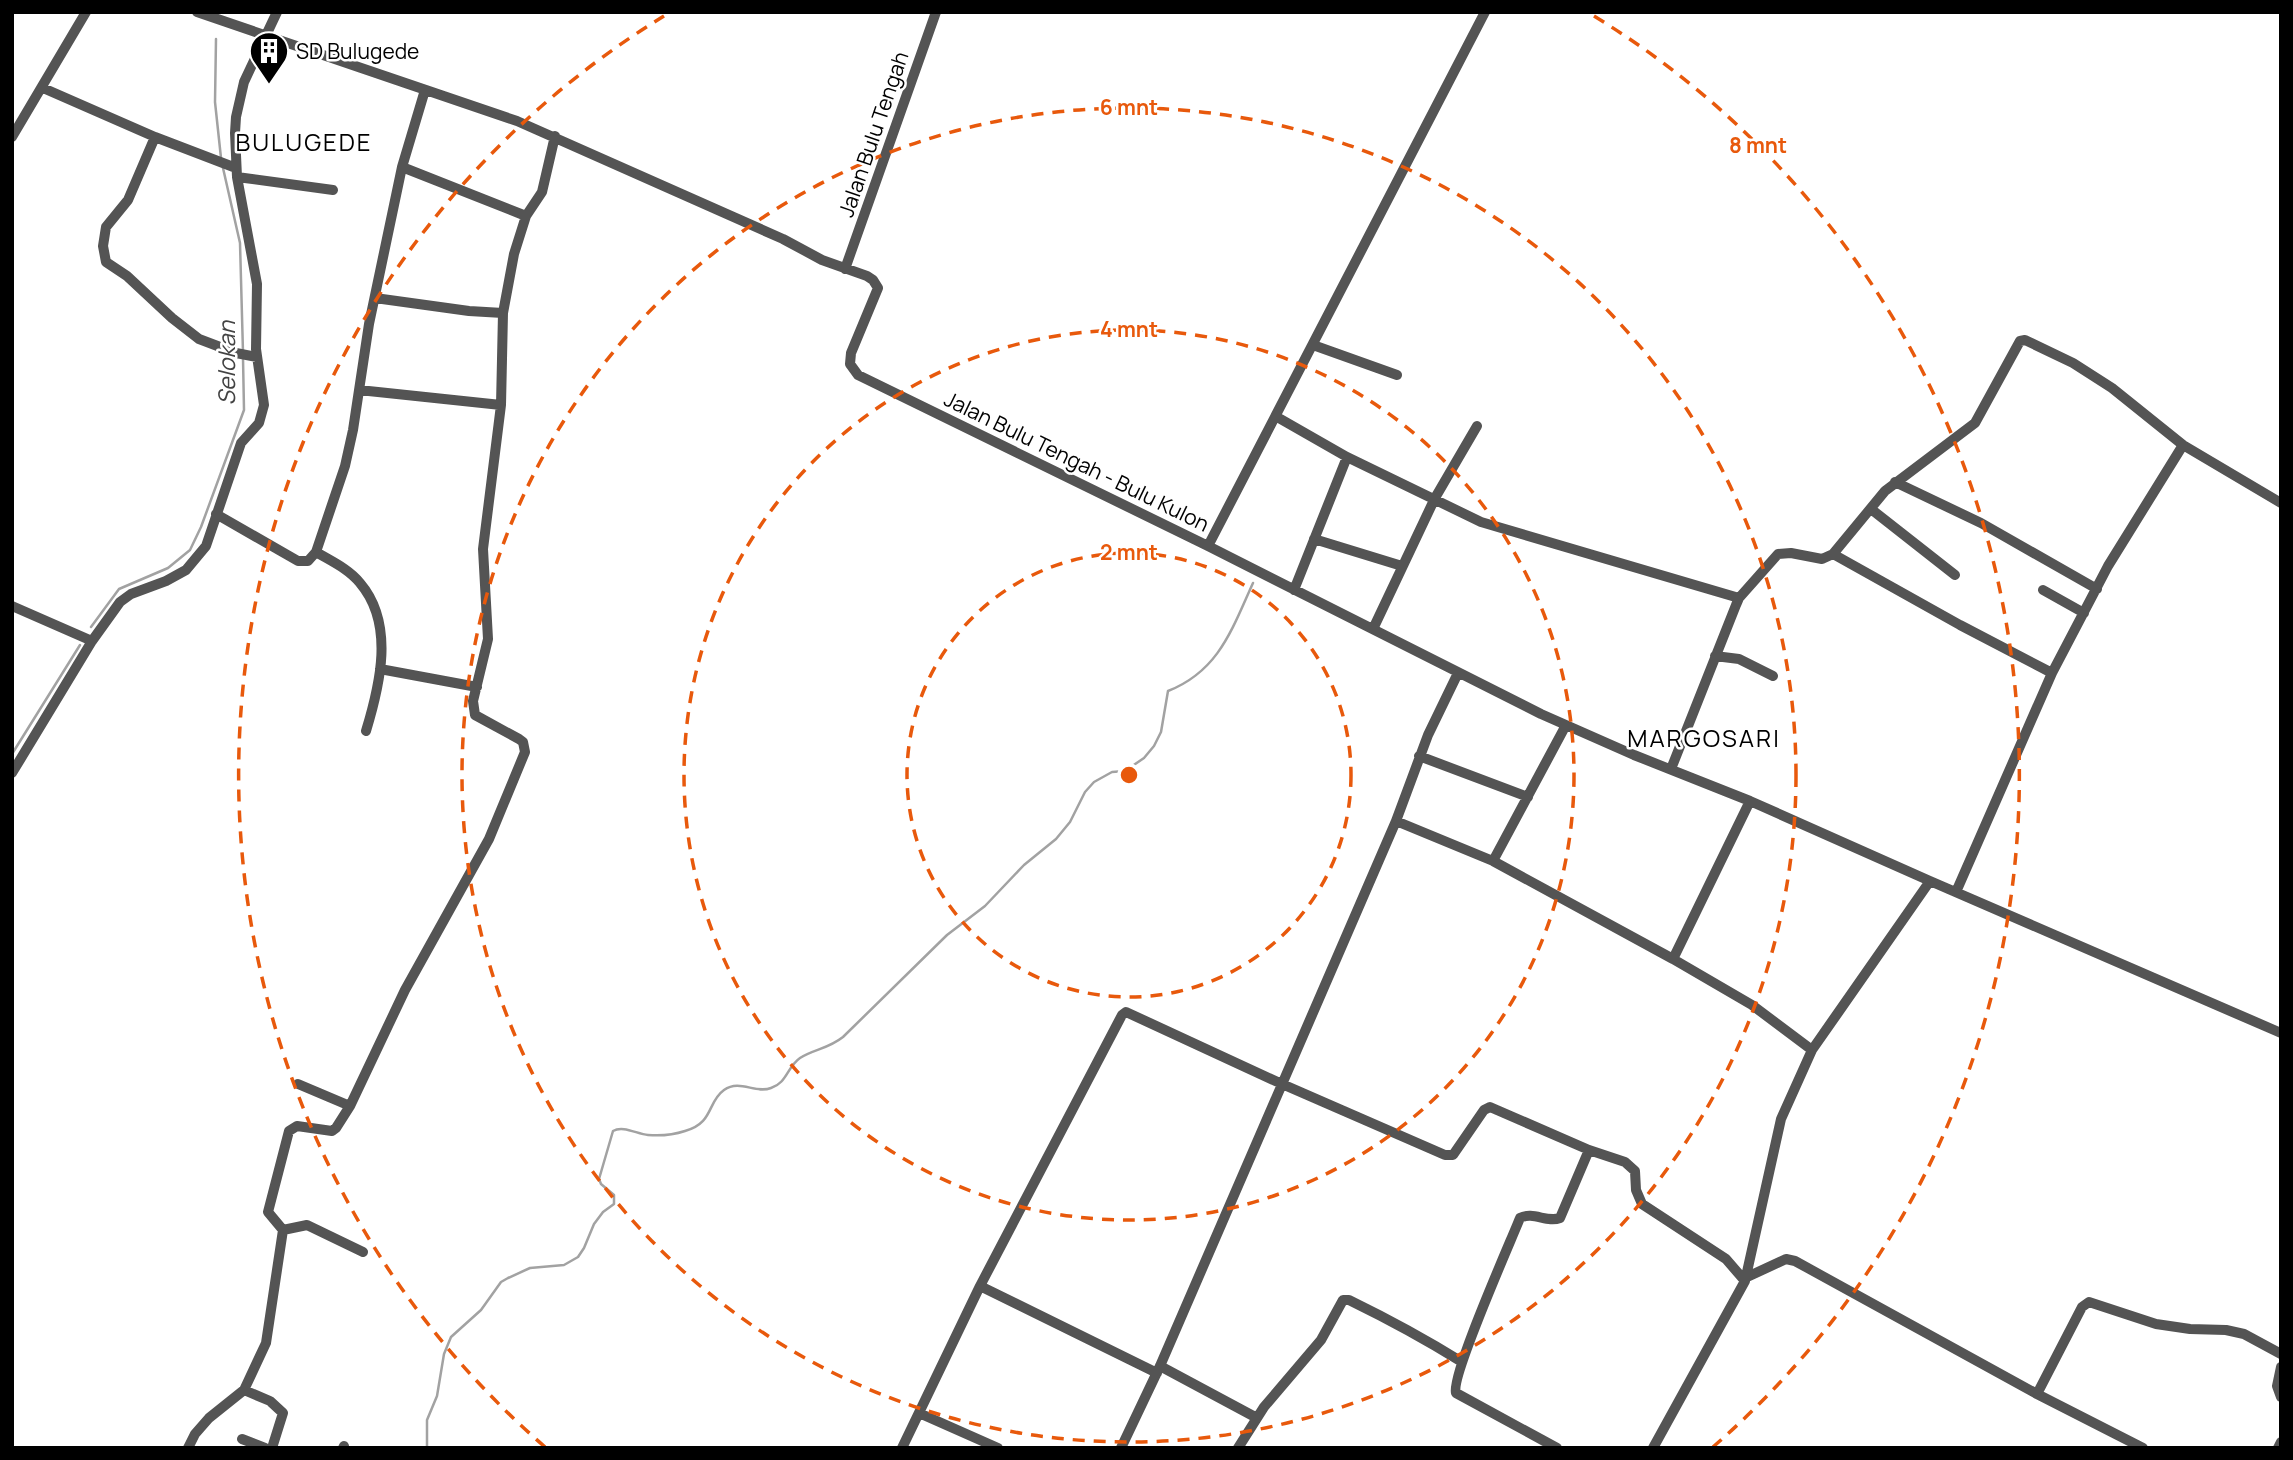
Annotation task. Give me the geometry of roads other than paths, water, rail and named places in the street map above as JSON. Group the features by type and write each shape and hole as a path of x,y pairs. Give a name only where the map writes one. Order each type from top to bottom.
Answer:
{"street":[{"path":"12,137 86,12"},
{"name":"Jalan Bulu Tengah - Bulu Kulon","path":"197,12 555,136 845,269 867,276 878,288 851,353 850,364 858,375 1566,725 1634,755 1751,800 1930,881 2281,1033"},
{"path":"12,773 92,641 120,602 131,594 186,570 206,545 241,443 263,416 263,388 255,357 257,284 236,172 235,133 244,82 277,12"},
{"name":"Jalan Bulu Tengah","path":"845,269 936,12"},
{"path":"1208,546 1485,12"},
{"path":"43,88 236,172 333,190"},
{"path":"216,514 298,561 308,561 316,552 345,466 402,167 425,90"},
{"path":"188,1448 195,1434 209,1418 244,1390 266,1343 283,1230 268,1212 289,1131 297,1126 332,1131 350,1106 405,990 489,839 524,752 523,742 475,715 473,701 488,639 483,548 500,405 503,313 514,254 526,216 542,192 555,136"},
{"path":"155,137 128,200 106,227 103,246 106,262 149,294 172,318 200,339 236,353 255,357"},
{"path":"402,167 526,216"},
{"path":"375,298 503,313"},
{"path":"1671,769 1739,598 1778,554 1791,553 1822,559 1833,554 1885,491 1975,424 2020,341 2073,363 2112,388 2183,445 2281,503"},
{"path":"1313,345 1397,375"},
{"path":"359,390 500,405"},
{"path":"1277,417 1347,457 1481,522 1739,598"},
{"path":"1373,629 1435,498 1478,426"},
{"path":"1956,892 2052,673 2108,566 2183,445"},
{"path":"1294,590 1347,457"},
{"path":"1895,482 1980,523 2097,589"},
{"path":"1871,509 1955,575"},
{"path":"1314,539 1402,566"},
{"path":"316,552 351,574 369,597 381,631 380,669 366,731"},
{"path":"1833,554 2052,673"},
{"path":"2043,590 2084,613"},
{"path":"12,606 92,641"},
{"path":"1715,656 1739,659 1773,676"},
{"path":"380,669 477,687"},
{"path":"1121,1448 1158,1369 1396,821 1419,756 1458,673"},
{"path":"1493,861 1566,725"},
{"path":"1419,756 1528,797"},
{"path":"1673,959 1751,800"},
{"path":"1396,821 1493,861 1673,959 1752,1006 1812,1050"},
{"path":"1653,1448 1745,1279 1781,1119 1812,1050 1930,881"},
{"path":"902,1448 979,1286 1124,1013 1448,1156 1453,1155 1484,1110 1489,1107 1632,1166 1635,1171 1636,1190 1642,1204 1726,1259 1745,1279"},
{"path":"298,1084 350,1106"},
{"path":"1557,1448 1456,1393 1454,1387 1520,1218 1528,1214 1551,1221 1560,1218 1589,1150"},
{"path":"283,1230 307,1225 363,1252"},
{"path":"1745,1279 1786,1259 1796,1261 2037,1394 2143,1448"},
{"path":"979,1286 1256,1418"},
{"path":"1238,1448 1256,1418 1321,1340 1343,1300 1349,1300 1395,1323 1462,1362"},
{"path":"2037,1394 2082,1307 2089,1302 2156,1324 2235,1332 2281,1354"},
{"path":"2281,1367 2277,1386 2281,1397"},
{"path":"244,1390 270,1401 283,1413 272,1448"},
{"path":"919,1413 998,1448"},
{"path":"242,1439 264,1448"},
{"path":"2278,1448 2281,1442"}],"waterway":[{"name":"Selokan","path":"216,39 215,102 221,158"},
{"name":"Selokan","path":"223,168 240,243 243,352"},
{"name":"Selokan","path":"91,627 119,589 168,568 190,550 244,410 243,358"},
{"path":"427,1448 427,1420 437,1396 444,1354 451,1337 481,1310 501,1282 530,1268 564,1265 578,1257 594,1224 603,1212 614,1204 614,1195 599,1179 613,1131 621,1129 662,1135 694,1127 706,1118 715,1100 724,1090 736,1086 759,1089 776,1086 800,1058 843,1037 947,935 985,906 1024,865 1056,839 1070,822 1085,792 1094,782 1112,772 1125,771 1144,758 1161,732 1168,691 1185,683 1212,660 1230,632 1253,583"},
{"name":"Selokan","path":"12,754 80,645"}],"place":[{"name":"SD Bulugede","path":"269,85"}],"district":[{"name":"BULUGEDE","path":"304,141"},
{"name":"MARGOSARI","path":"1704,737"}]}
